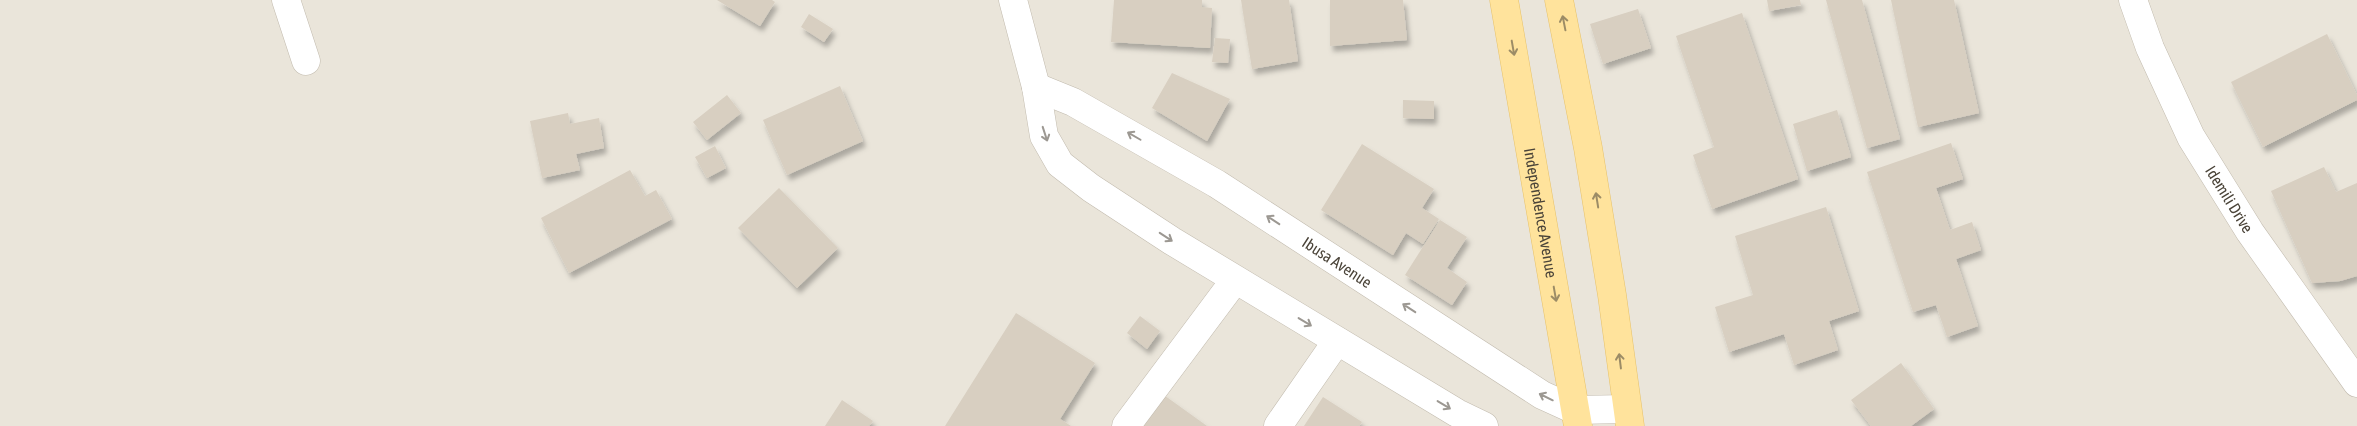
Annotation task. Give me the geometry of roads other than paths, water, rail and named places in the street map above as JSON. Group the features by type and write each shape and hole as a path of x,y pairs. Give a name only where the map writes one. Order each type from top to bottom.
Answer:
{"main road":[{"name":"Independence Avenue","path":"1504,0 1577,418"},
{"path":"1559,0 1588,148 1612,295 1628,418"}],"street":[{"path":"286,0 306,62"},
{"path":"1013,0 1036,87 1044,136 1060,164 1091,188 1235,280 1457,413 1484,426"},
{"name":"Idemili Drive","path":"2133,0 2150,48 2191,137 2250,232 2357,383"},
{"name":"Ibusa Avenue","path":"1036,87 1073,102 1217,184 1577,418 1628,418"},
{"path":"1126,426 1235,280"},
{"path":"1278,426 1337,341"}]}
